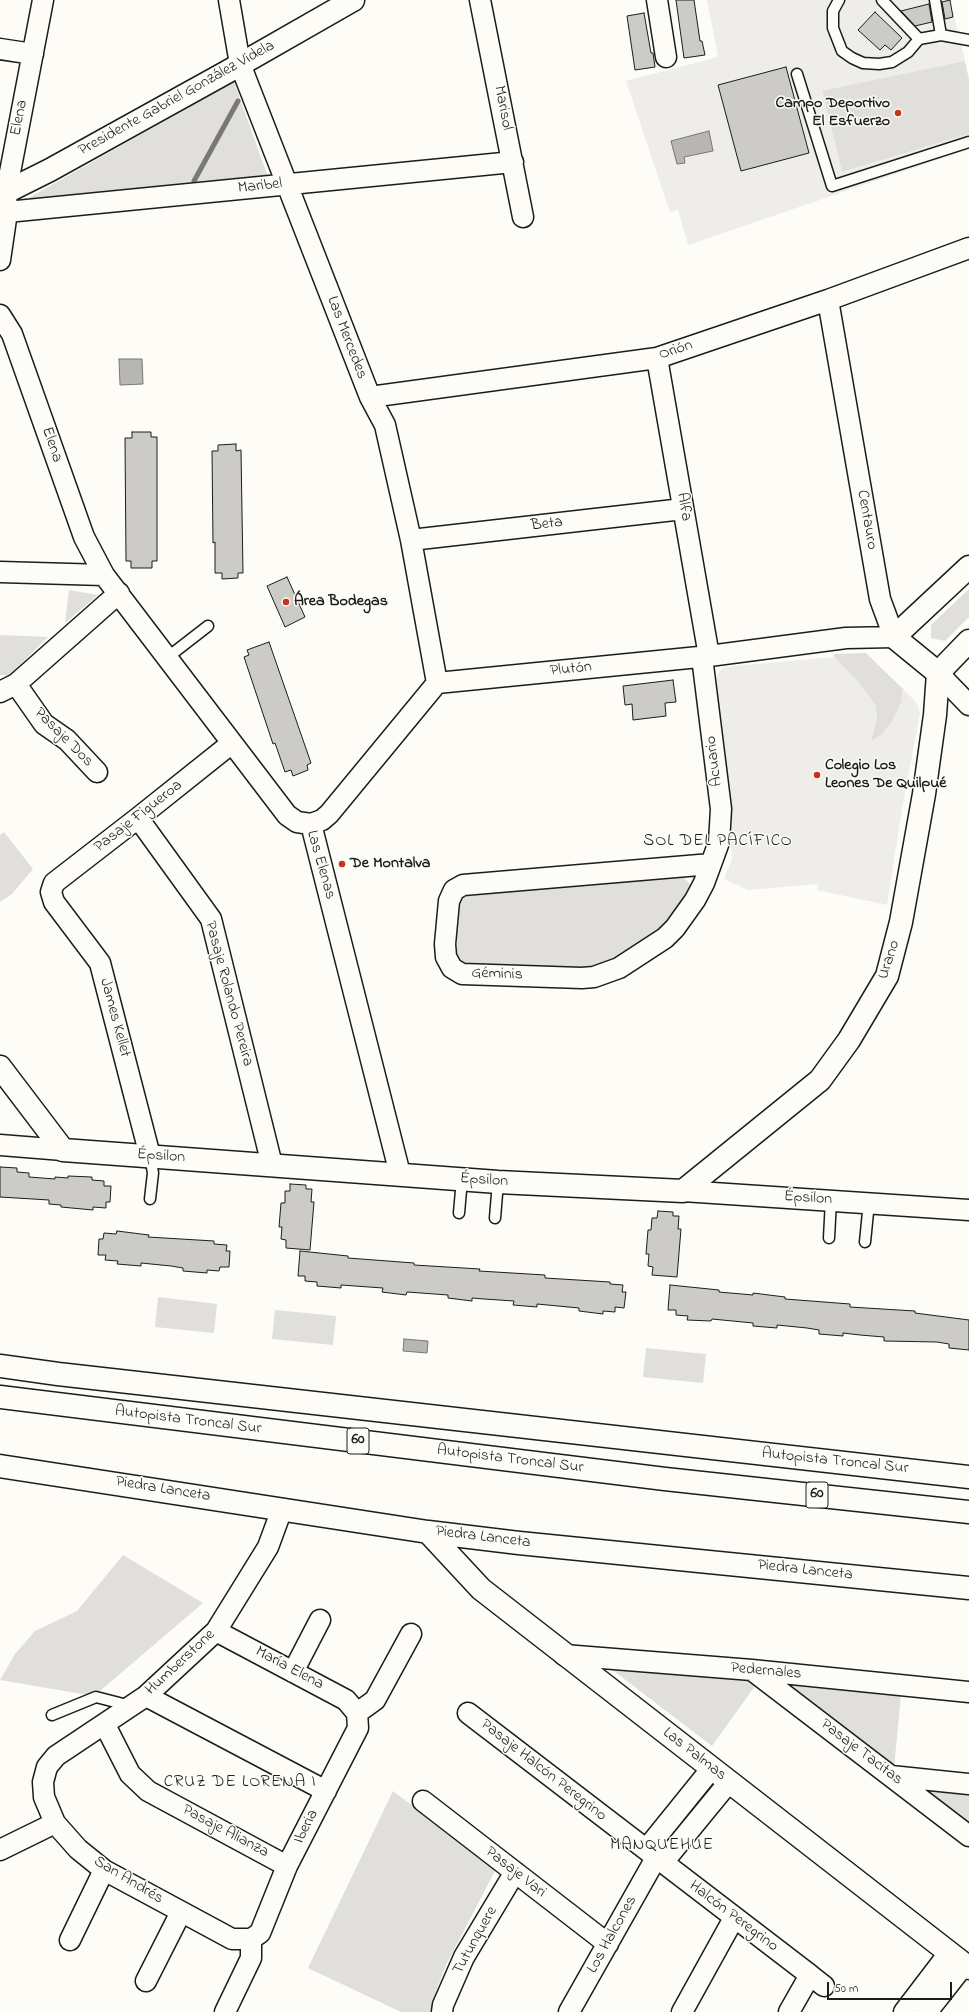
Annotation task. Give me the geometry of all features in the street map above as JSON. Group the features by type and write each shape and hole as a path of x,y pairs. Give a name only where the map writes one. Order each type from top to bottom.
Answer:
{"main road":[{"name":"Presidente Gabriel González Videla","path":"4,200 353,0"},
{"path":"969,567 894,637 938,673 969,642"},
{"name":"Urano","path":"683,1191 820,1080 849,1040 887,976 901,922 924,794 935,716 938,673"},
{"path":"0,1067 63,1150"},
{"name":"Épsilon","path":"63,1150 400,1174 462,1180 683,1191"},
{"name":"Autopista Troncal Sur","path":"0,1362 58,1374"},
{"name":"Autopista Troncal Sur","path":"0,1366 58,1374 969,1477"},
{"name":"Autopista Troncal Sur","path":"0,1398 657,1478 969,1512"},
{"path":"825,1461 969,1466"},
{"name":"Piedra Lanceta","path":"0,1466 428,1532 519,1543 969,1588"},
{"name":"Las Palmas","path":"428,1532 482,1589 564,1655 961,1962"}],"street":[{"name":"Elena","path":"0,260 4,200 43,0"},
{"name":"Las Mercedes","path":"229,0 240,64 370,398 386,425 412,540 437,683"},
{"name":"Marisol","path":"480,0 523,217"},
{"path":"657,0 666,57"},
{"path":"0,49 33,54"},
{"name":"Maribel","path":"4,200 287,184 513,162"},
{"name":"Orión","path":"370,398 657,358 828,300 969,248"},
{"name":"Centauro","path":"828,300 880,599 894,637"},
{"name":"Elena","path":"0,315 12,334 84,537 104,575"},
{"name":"Alfa","path":"657,358 683,509 706,657"},
{"name":"Beta","path":"412,540 683,509"},
{"path":"0,572 104,575"},
{"name":"Las Elenas","path":"104,575 287,815 298,822 311,824 400,1174"},
{"path":"8,688 119,593"},
{"name":"Plutón","path":"437,683 706,657 846,638 894,637"},
{"name":"Acuario","path":"706,657 721,809 719,842 711,864"},
{"path":"938,673 969,706"},
{"path":"311,824 322,820 329,814 437,683"},
{"name":"Pasaje Dos","path":"8,688 44,724 67,740 97,772"},
{"name":"Pasaje Figueroa","path":"51,892 54,883 232,743"},
{"name":"Pasaje Rolando Pereira","path":"138,818 211,919 272,1165"},
{"name":"Géminis","path":"711,864 695,900 684,917 666,938 619,968 607,973 582,978 462,974 452,968 446,957 445,944 449,902 454,890 463,884 711,864"},
{"name":"James Kellet","path":"51,892 54,902 100,963 150,1156"},
{"name":"Épsilon","path":"0,1145 63,1150"},
{"name":"Épsilon","path":"683,1191 869,1202 969,1210"},
{"name":"Humberstone","path":"43,1782 47,1767 56,1756 105,1725 139,1701 216,1631 268,1547 282,1509"},
{"path":"293,1672 320,1620"},
{"name":"María Elena","path":"216,1631 346,1700 357,1713"},
{"path":"357,1713 375,1700 412,1634"},
{"name":"Pedernales","path":"564,1655 752,1670 969,1692"},
{"name":"Pasaje Tacitas","path":"752,1670 969,1836"},
{"path":"139,1701 326,1790"},
{"name":"Iberia","path":"251,1939 260,1933 287,1866 358,1728 357,1713"},
{"name":"Pasaje Halcón Peregrino","path":"468,1713 656,1858"},
{"name":"Pasaje Alianza","path":"105,1725 130,1774 148,1791 287,1866"},
{"path":"712,1768 653,1841 656,1858 670,1854 729,1782"},
{"path":"891,1776 969,1784"},
{"name":"San Andrés","path":"43,1782 44,1797 55,1822 78,1849 104,1870 232,1939 251,1939"},
{"name":"Pasaje Vari","path":"423,1801 608,1944"},
{"path":"0,1850 55,1822"},
{"name":"Halcón Peregrino","path":"656,1858 817,1981 789,2012"},
{"name":"Los Halcones","path":"569,2012 656,1858"},
{"path":"70,1940 104,1870"},
{"name":"Tutunquere","path":"442,2012 443,2005 464,1957 515,1872"},
{"path":"146,1981 181,1912"},
{"path":"682,2012 734,1918"},
{"path":"225,2012 251,1958 251,1939"},
{"path":"904,2012 961,1962"},
{"path":"927,2012 961,1962"}],"lane":[{"path":"838,0 833,11 833,28 842,51 863,63 879,64 892,62 908,52 919,39 941,36 969,40"},
{"path":"882,0 919,39"},
{"path":"935,0 941,36"},
{"path":"797,74 832,186 969,142"},
{"path":"168,657 208,626"},
{"path":"150,1156 153,1173 150,1199"},
{"path":"459,1213 462,1180"},
{"path":"495,1218 498,1182"},
{"path":"829,1238 831,1200"},
{"path":"865,1242 869,1202"},
{"path":"52,1716 96,1697 139,1701"}],"shaded area":[{"path":"707,0 950,0 965,61 822,92 842,172 969,134 969,149 688,245 678,210 670,212 626,81 718,57"},
{"name":"Campo Deportivo El Esfuerzo","path":"965,61 969,80 969,134 842,172 822,91"},
{"path":"234,82 268,177 16,205"},
{"path":"709,131 713,151 684,157 685,163 677,164 671,141"},
{"path":"119,359 142,359 143,384 120,385"},
{"path":"969,589 969,617 945,641 931,638 931,625"},
{"path":"69,590 98,595 65,623"},
{"path":"0,635 48,637 10,675 0,675"},
{"path":"866,653 903,689 901,703 892,721 882,734 871,741 877,717 875,704 858,682 834,657 834,654"},
{"name":"Colegio Los Leones De Quilpué","path":"834,657 858,682 875,704 877,717 871,740 901,703 903,689 916,702 920,713 902,809 887,905 817,890 818,884 748,890 724,879 732,859 716,677 723,667"},
{"path":"4,832 33,869 12,894 0,902 0,835"},
{"path":"681,875 691,885 671,923 636,951 598,968 466,969 457,960 457,903 469,892"},
{"path":"158,1297 217,1304 214,1333 155,1327"},
{"path":"275,1310 336,1316 333,1345 272,1339"},
{"path":"404,1339 428,1341 427,1353 403,1351"},
{"path":"646,1348 706,1354 703,1383 643,1377"},
{"path":"123,1555 203,1603 94,1696 0,1680 15,1654 35,1631 77,1611"},
{"path":"606,1665 760,1679 712,1746"},
{"path":"778,1682 901,1694 894,1768"},
{"path":"922,1786 969,1791 969,1823"},
{"path":"393,1791 496,1869 446,1965 436,1991 431,2012 401,2012 308,1968"}],"building":[{"path":"676,0 694,0 700,41 702,41 705,55 684,58"},
{"path":"950,0 953,17 945,19 942,2"},
{"path":"929,4 932,22 915,26 901,11"},
{"path":"875,12 902,38 891,50 885,45 880,50 858,30"},
{"path":"644,13 655,67 635,70 627,16"},
{"path":"786,67 809,153 741,171 718,85"},
{"path":"132,432 151,432 151,437 157,437 157,561 152,561 152,568 131,568 131,561 126,561 125,438 132,438"},
{"path":"236,444 236,451 241,450 243,573 238,573 238,578 222,579 222,573 215,573 215,542 213,543 212,451 218,451 218,445"},
{"name":"Área Bodegas","path":"287,577 305,617 285,627 267,586"},
{"path":"269,642 311,763 307,765 308,770 293,776 291,770 285,772 275,743 273,744 244,657 249,655 247,650"},
{"path":"673,680 676,702 665,703 666,716 633,720 632,704 625,705 623,686"},
{"path":"0,1167 17,1168 17,1172 29,1173 29,1177 55,1179 55,1177 68,1178 68,1176 92,1177 92,1180 104,1181 104,1186 111,1186 110,1202 106,1202 106,1208 93,1207 93,1210 61,1207 61,1205 49,1204 49,1200 0,1197"},
{"path":"290,1184 306,1185 306,1189 312,1189 311,1202 314,1202 310,1250 286,1248 286,1240 281,1239 282,1227 279,1227 281,1203 285,1203 285,1191 290,1191"},
{"path":"658,1211 673,1212 673,1216 679,1216 678,1229 681,1229 677,1277 652,1275 653,1267 648,1266 649,1254 646,1254 648,1230 651,1230 652,1218 657,1218"},
{"path":"117,1231 149,1235 148,1237 214,1241 214,1244 227,1245 226,1251 230,1251 229,1267 220,1267 219,1271 207,1270 207,1273 183,1271 183,1268 141,1263 141,1266 117,1264 118,1261 105,1260 106,1255 98,1255 99,1239 103,1239 104,1233 116,1234"},
{"path":"300,1251 348,1256 348,1258 414,1263 414,1265 480,1269 479,1271 545,1275 545,1278 610,1282 610,1284 623,1285 622,1292 626,1292 624,1308 615,1307 615,1312 603,1311 603,1314 579,1311 579,1308 537,1304 537,1307 513,1305 514,1301 472,1298 472,1301 448,1298 448,1295 407,1292 406,1295 382,1292 383,1288 341,1285 341,1288 317,1286 317,1282 305,1281 305,1276 298,1276"},
{"path":"670,1285 719,1290 719,1292 753,1295 753,1293 785,1297 785,1299 850,1304 850,1307 915,1311 915,1313 969,1320 969,1350 949,1348 949,1344 937,1342 884,1341 884,1337 843,1333 843,1336 819,1334 819,1330 807,1328 777,1325 777,1328 753,1326 753,1323 712,1319 711,1321 687,1320 688,1316 676,1315 676,1310 668,1310"}],"waterway":[{"path":"194,181 238,101"}],"place":[{"name":"Campo Deportivo El Esfuerzo","path":"898,113"},
{"name":"Área Bodegas","path":"286,602"},
{"name":"Colegio Los Leones De Quilpué","path":"817,775"},
{"name":"De Montalva","path":"342,864"}],"district":[{"name":"SOL DEL PACÍFICO","path":"718,842"},
{"name":"CRUZ DE LORENA I","path":"240,1783"},
{"name":"MANQUEHUE","path":"662,1846"}]}
